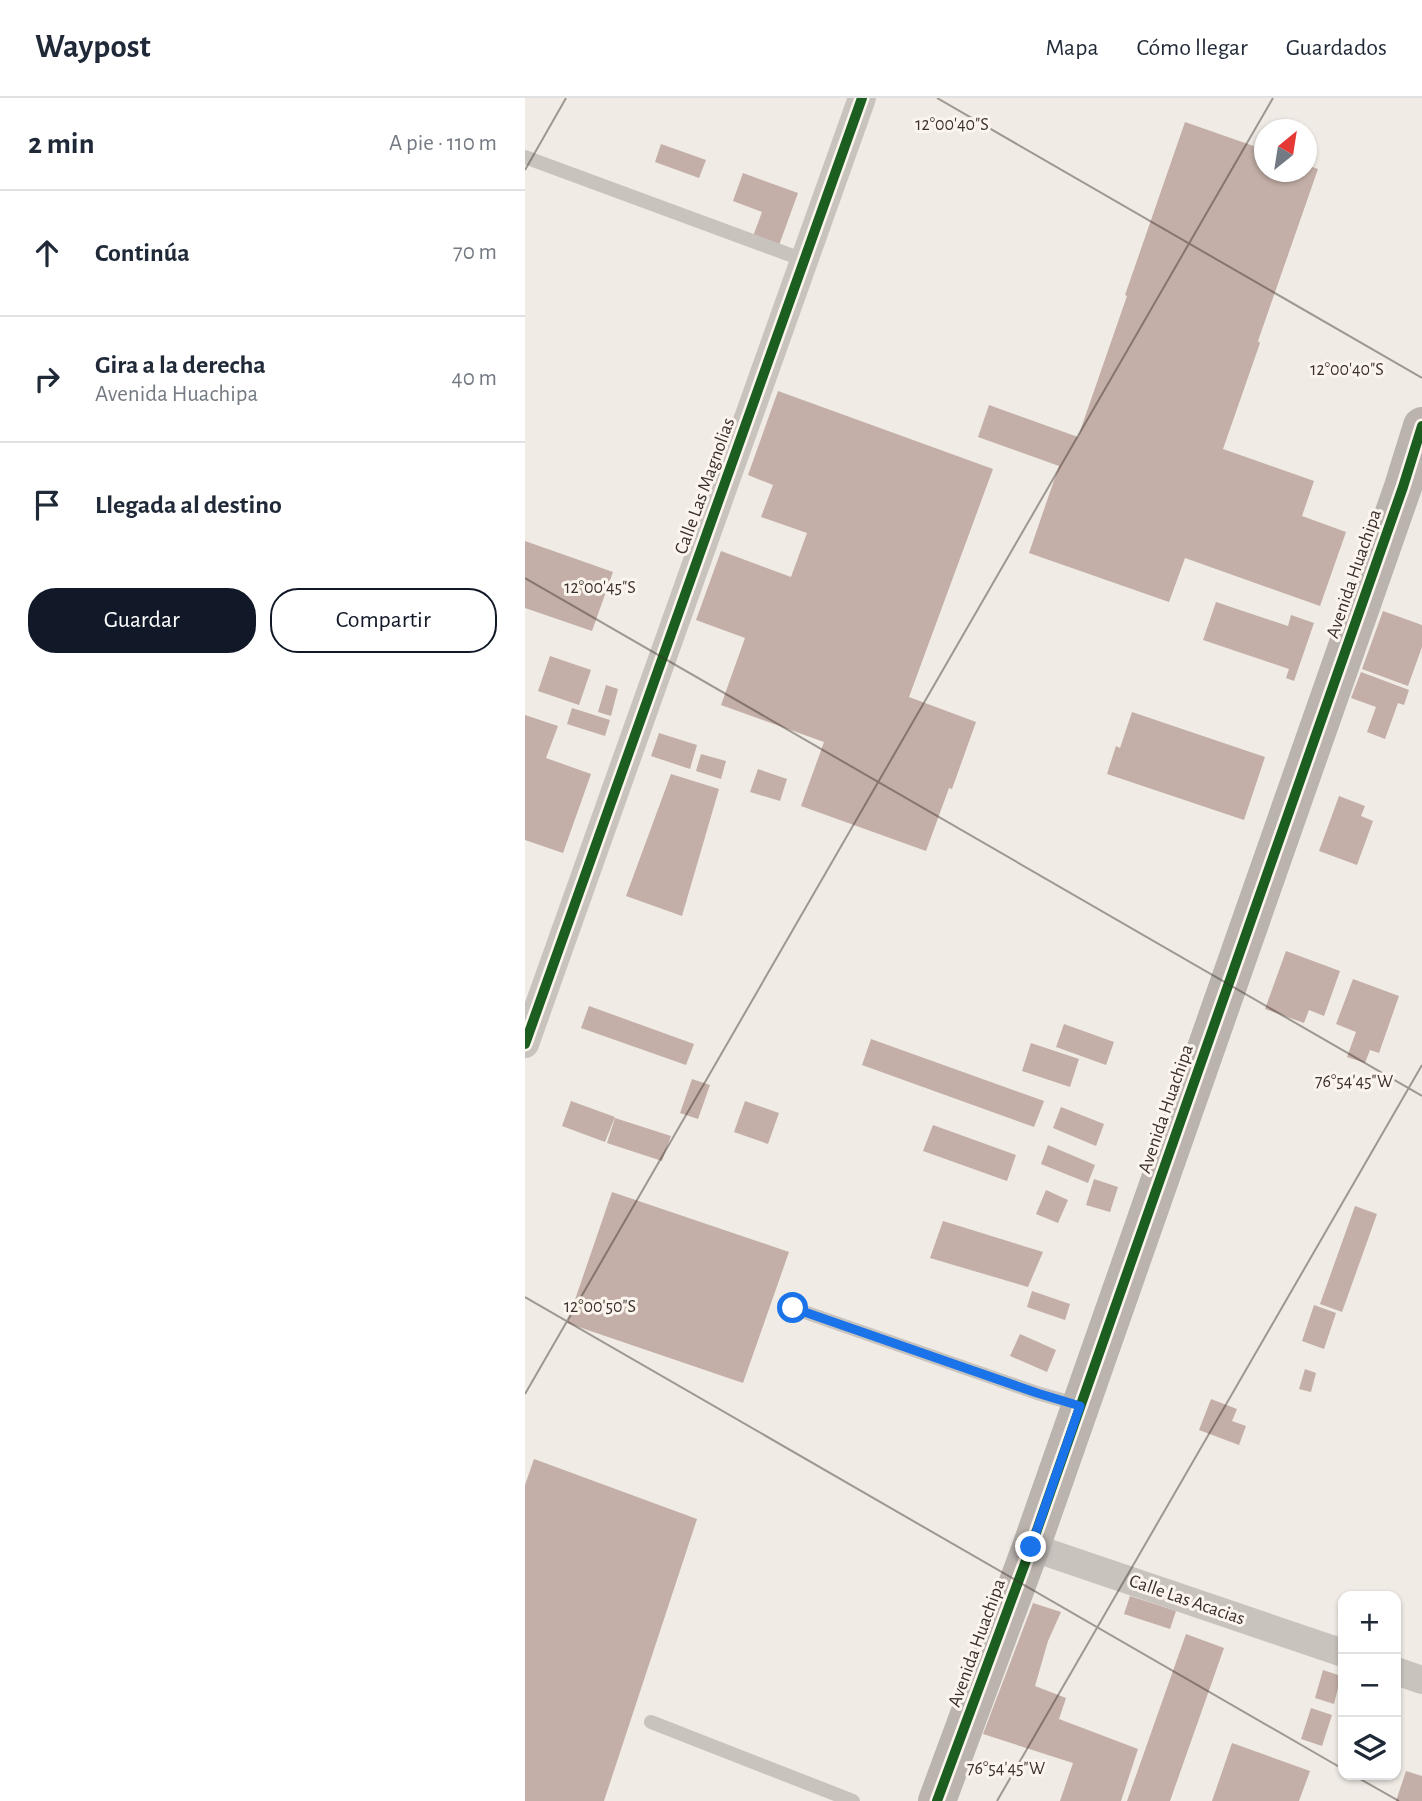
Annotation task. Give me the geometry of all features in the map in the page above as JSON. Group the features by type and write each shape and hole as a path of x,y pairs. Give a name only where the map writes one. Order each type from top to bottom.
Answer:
{"street":[{"name":"Calle Las Magnolias","path":"525,1044 862,98"},
{"name":"Avenida Huachipa","path":"937,1801 1412,490 1422,426"},
{"name":"Calle Las Acacias","path":"1031,1547 1338,1651"},
{"path":"1401,1673 1422,1680"}],"lane":[{"path":"525,157 804,260"},
{"path":"793,1308 1080,1406"},
{"path":"651,1723 853,1801"}],"building":[{"path":"1185,122 1254,146 1254,182 1313,182 1223,449 1314,481 1302,516 1346,532 1320,606 1185,558 1169,602 1029,553 1059,466 978,437 989,405 1078,437 1127,296 1125,295"},
{"path":"661,144 706,160 699,178 655,162"},
{"path":"743,173 798,193 778,248 752,239 762,212 733,201"},
{"path":"778,391 993,469 909,697 976,722 926,851 801,806 824,742 721,705 745,638 696,620 721,551 791,577 807,533 761,517 773,485 748,475"},
{"path":"525,541 613,572 592,631 525,608"},
{"path":"1216,602 1288,626 1291,615 1314,623 1294,681 1286,678 1289,669 1203,640"},
{"path":"1383,611 1422,625 1422,647 1408,686 1362,669"},
{"path":"550,656 591,670 579,705 538,691"},
{"path":"1361,672 1409,690 1404,705 1398,703 1385,739 1367,732 1376,707 1351,698"},
{"path":"606,685 618,689 611,716 598,712"},
{"path":"572,708 610,720 605,736 567,724"},
{"path":"1132,712 1265,757 1244,820 1107,774 1116,746 1120,748"},
{"path":"525,715 558,726 546,758 591,774 563,853 525,840"},
{"path":"659,733 697,745 690,769 651,756"},
{"path":"701,754 726,761 721,779 696,771"},
{"path":"758,769 787,779 780,801 750,792"},
{"path":"671,774 719,789 682,916 626,896"},
{"path":"1339,796 1365,806 1361,816 1373,821 1357,865 1319,851"},
{"path":"1286,951 1340,971 1324,1016 1309,1010 1304,1023 1265,1009"},
{"path":"1353,979 1399,996 1379,1053 1370,1050 1365,1063 1347,1057 1356,1032 1336,1024"},
{"path":"589,1006 694,1044 686,1065 581,1028"},
{"path":"1064,1024 1114,1042 1106,1065 1056,1047"},
{"path":"871,1039 1044,1101 1034,1127 862,1065"},
{"path":"1031,1043 1079,1059 1070,1087 1022,1071"},
{"path":"692,1079 710,1085 698,1119 680,1113"},
{"path":"571,1101 615,1117 605,1142 562,1126"},
{"path":"745,1101 779,1113 768,1144 734,1132"},
{"path":"1061,1107 1104,1124 1096,1146 1053,1128"},
{"path":"615,1118 671,1136 662,1161 607,1143"},
{"path":"933,1125 1016,1155 1007,1181 923,1151"},
{"path":"1048,1145 1095,1165 1088,1183 1041,1164"},
{"path":"1094,1179 1118,1187 1110,1212 1086,1205"},
{"path":"1046,1190 1068,1200 1058,1223 1036,1214"},
{"path":"612,1192 789,1252 743,1383 567,1323"},
{"path":"1355,1206 1377,1214 1342,1312 1320,1304"},
{"path":"943,1221 1043,1252 1028,1287 930,1258"},
{"path":"1032,1291 1070,1304 1065,1320 1027,1307"},
{"path":"1314,1305 1336,1313 1324,1349 1302,1341"},
{"path":"1020,1334 1056,1350 1047,1372 1010,1356"},
{"path":"1305,1369 1316,1373 1311,1392 1299,1389"},
{"path":"1211,1399 1237,1409 1232,1421 1246,1426 1239,1445 1199,1430"},
{"path":"534,1459 697,1519 604,1801 525,1801 525,1485"},
{"path":"1130,1596 1176,1611 1170,1629 1124,1614"},
{"path":"1033,1603 1061,1612 1048,1641 1035,1686 1066,1698 1059,1719 1138,1749 1121,1801 1060,1801 1073,1763 983,1734"},
{"path":"1186,1634 1224,1648 1170,1801 1127,1801"},
{"path":"1323,1670 1338,1675 1334,1704 1315,1698"},
{"path":"1311,1708 1332,1715 1322,1746 1301,1739"},
{"path":"1232,1743 1310,1771 1299,1801 1212,1801"},
{"path":"1406,1771 1422,1776 1422,1801 1396,1801"}],"cycle path":[{"path":"525,1044 862,98"},
{"path":"937,1801 1031,1547 1403,487 1422,426"}],"route":[{"path":"793,1308 1080,1406 1031,1547"}]}
